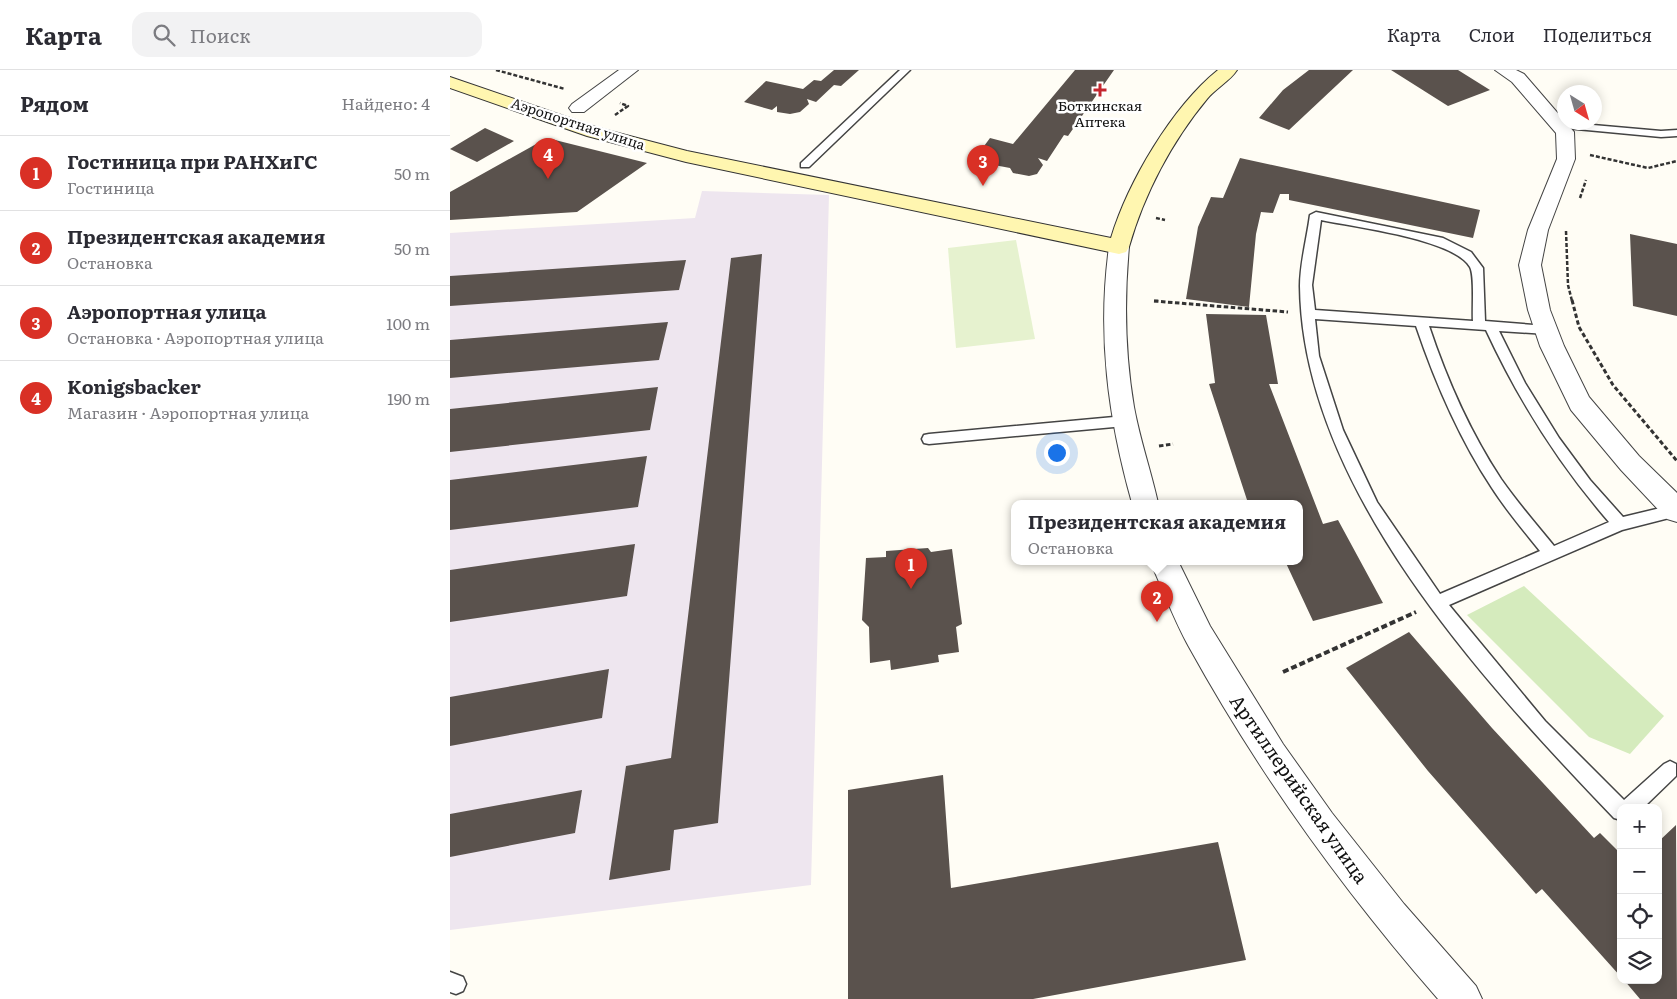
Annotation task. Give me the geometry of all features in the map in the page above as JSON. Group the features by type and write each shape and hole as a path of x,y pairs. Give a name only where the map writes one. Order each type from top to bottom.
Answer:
{"main road":[{"name":"Аэропортная улица","path":"464,70 521,89"},
{"path":"1121,239 1140,193 1178,127 1201,95 1229,70"},
{"name":"Аэропортная улица","path":"450,82 594,132 676,154 1121,239"},
{"name":"Аэропортная улица","path":"564,96 578,108 686,139 1121,239"}],"street":[{"path":"578,108 630,70"},
{"path":"1503,70 1518,78 1557,124"},
{"path":"1563,130 1565,132 1566,158 1538,230 1530,266 1539,310 1580,403 1630,463 1677,511"},
{"path":"1121,239 1113,301 1114,347 1129,448 1144,500"},
{"name":"Артиллерийская улица","path":"1166,565 1199,636 1271,756 1320,825 1450,993"}],"lane":[{"path":"805,165 905,70"},
{"path":"1602,129 1661,134 1677,133"},
{"path":"1617,807 1538,727 1437,603 1371,506 1336,430 1313,356 1306,285 1316,215 1443,242 1467,256 1477,268 1484,325 1546,430 1580,478 1620,524"},
{"path":"1309,314 1547,330"},
{"path":"1421,321 1432,358 1462,424 1497,483 1550,554"},
{"path":"929,439 1125,421"},
{"path":"1437,603 1620,524 1677,511"},
{"path":"1633,804 1670,770"}],"path":[{"path":"496,70 564,96"},
{"path":"1587,162 1587,154 1648,168 1677,161"},
{"path":"1578,203 1586,185 1586,177"},
{"path":"1566,230 1568,285 1579,327 1613,384 1677,461"},
{"path":"1154,301 1309,314"},
{"path":"1283,672 1437,603"}],"shaded area":[{"path":"702,191 829,195 811,885 450,930 450,233 695,218"}],"green space":[{"path":"1016,240 1035,339 956,348 948,248"},
{"path":"1524,586 1664,716 1630,754 1589,737 1467,615"}],"building":[{"path":"834,70 859,70 841,86 834,85 816,102 807,99 809,104 800,112 790,114 777,112 777,106 772,110 744,102 766,81 803,89 814,80 821,81"},
{"path":"1075,70 1114,70 1068,136 1064,135 1047,161 1038,158 1043,165 1037,174 1029,176 1013,173 1010,168 973,161 990,138 1013,144"},
{"path":"1309,70 1353,70 1289,130 1259,118 1283,90"},
{"path":"1391,70 1458,70 1490,90 1448,106"},
{"path":"485,128 514,141 477,162 450,149"},
{"path":"547,138 647,163 577,212 450,220 450,192"},
{"path":"1240,158 1480,210 1473,238 1289,200 1289,194 1280,194 1273,213 1261,212 1256,234 1249,307 1186,299 1198,227 1211,197 1223,198"},
{"path":"1630,234 1677,244 1677,316 1633,306"},
{"path":"762,254 718,823 674,830 670,870 609,880 626,766 671,758 731,258"},
{"path":"686,260 679,290 450,306 450,276"},
{"path":"1206,314 1266,315 1278,384 1269,384 1323,524 1338,520 1383,603 1313,621 1287,565 1303,565 1303,500 1247,500 1209,384 1215,383"},
{"path":"668,322 659,360 450,378 450,340"},
{"path":"658,387 650,430 450,452 450,409"},
{"path":"647,456 638,507 450,530 450,480"},
{"path":"635,544 627,596 450,622 450,570"},
{"path":"928,548 931,552 952,549 962,624 956,627 959,652 938,655 939,662 891,670 890,660 870,663 869,627 862,620 866,558 886,557 886,551"},
{"path":"1409,632 1492,728 1594,838 1600,833 1617,850 1617,973 1542,889 1536,894 1428,771 1346,668"},
{"path":"609,669 602,718 450,746 450,697"},
{"path":"943,775 951,888 1218,842 1246,960 1033,999 848,999 848,790"},
{"path":"582,790 575,833 450,857 450,814"},
{"path":"1676,825 1677,999 1640,999 1627,984 1662,984 1662,838"}],"place":[{"name":"Боткинская Аптека","path":"1100,90"},
{"name":"Konigsbacker","path":"548,179"},
{"name":"Аэропортная улица","path":"983,186"},
{"name":"Гостиница при РАНХиГС","path":"911,589"},
{"name":"Президентская академия","path":"1157,622"}]}
